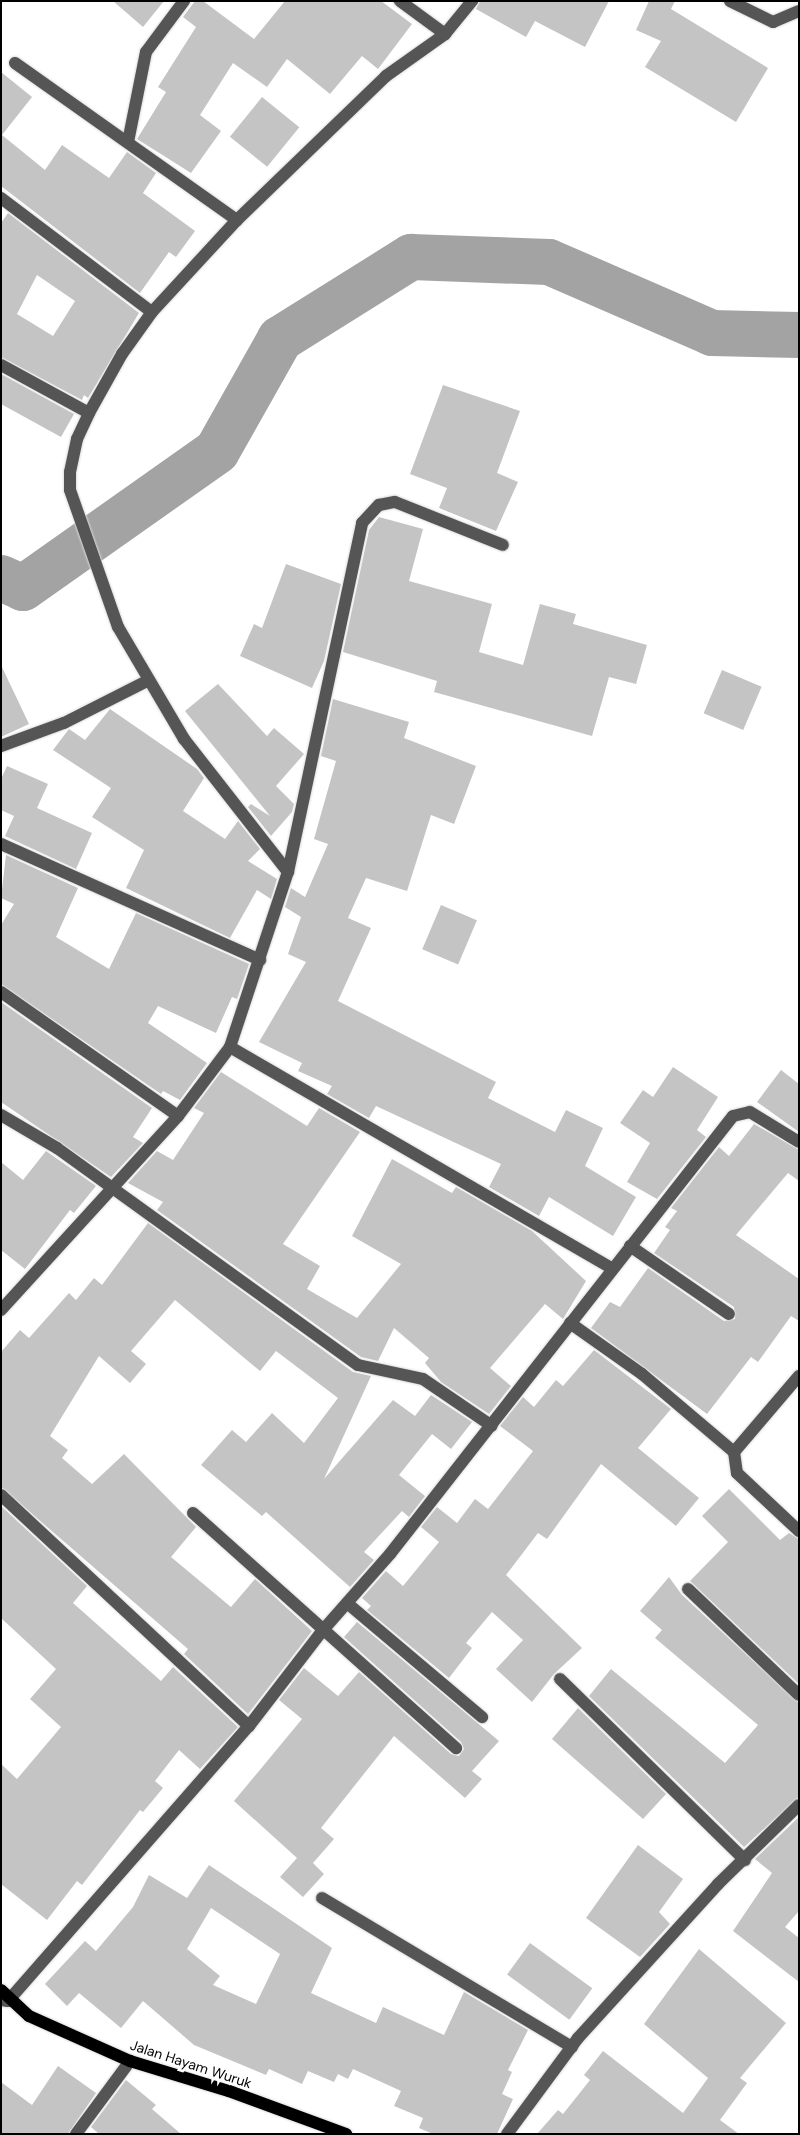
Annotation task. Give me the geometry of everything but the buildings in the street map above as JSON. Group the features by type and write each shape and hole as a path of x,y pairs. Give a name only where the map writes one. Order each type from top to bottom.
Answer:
{"main road":[{"name":"Jalan Hayam Wuruk","path":"4,1997 29,2016 130,2062 229,2091 346,2134"}],"street":[{"path":"128,142 146,52 184,1"},
{"path":"400,1 445,34"},
{"path":"288,872 209,775 148,680 118,627 70,490 77,439 89,413 122,354 152,312 237,220 386,76 445,34 472,1"},
{"path":"730,1 773,22 799,11"},
{"path":"15,63 237,220"},
{"path":"2,201 152,312"},
{"path":"1,365 89,413"},
{"path":"1,1310 113,1190 178,1116 230,1047 288,872 362,523 379,506 395,502 503,545"},
{"path":"1,746 64,724 148,680"},
{"path":"1,844 260,960"},
{"path":"1,992 178,1116"},
{"path":"230,1047 612,1268"},
{"path":"4,1997 249,1726 323,1630 492,1426 612,1268 733,1116 750,1112 799,1142"},
{"path":"1,1115 57,1148 358,1365 424,1379 492,1426"},
{"path":"630,1246 729,1314"},
{"path":"570,1323 642,1374 734,1452 737,1473 799,1531"},
{"path":"734,1452 796,1384"},
{"path":"1,1495 249,1726"},
{"path":"193,1513 456,1748"},
{"path":"688,1589 799,1695"},
{"path":"347,1603 482,1717"},
{"path":"560,1679 745,1860"},
{"path":"507,2134 572,2048 745,1860 799,1805"},
{"path":"322,1898 572,2048"},
{"path":"76,2134 130,2062"}],"waterway":[{"path":"1,578 23,588 217,451 280,339 411,257 549,262 712,333 799,335"}]}
